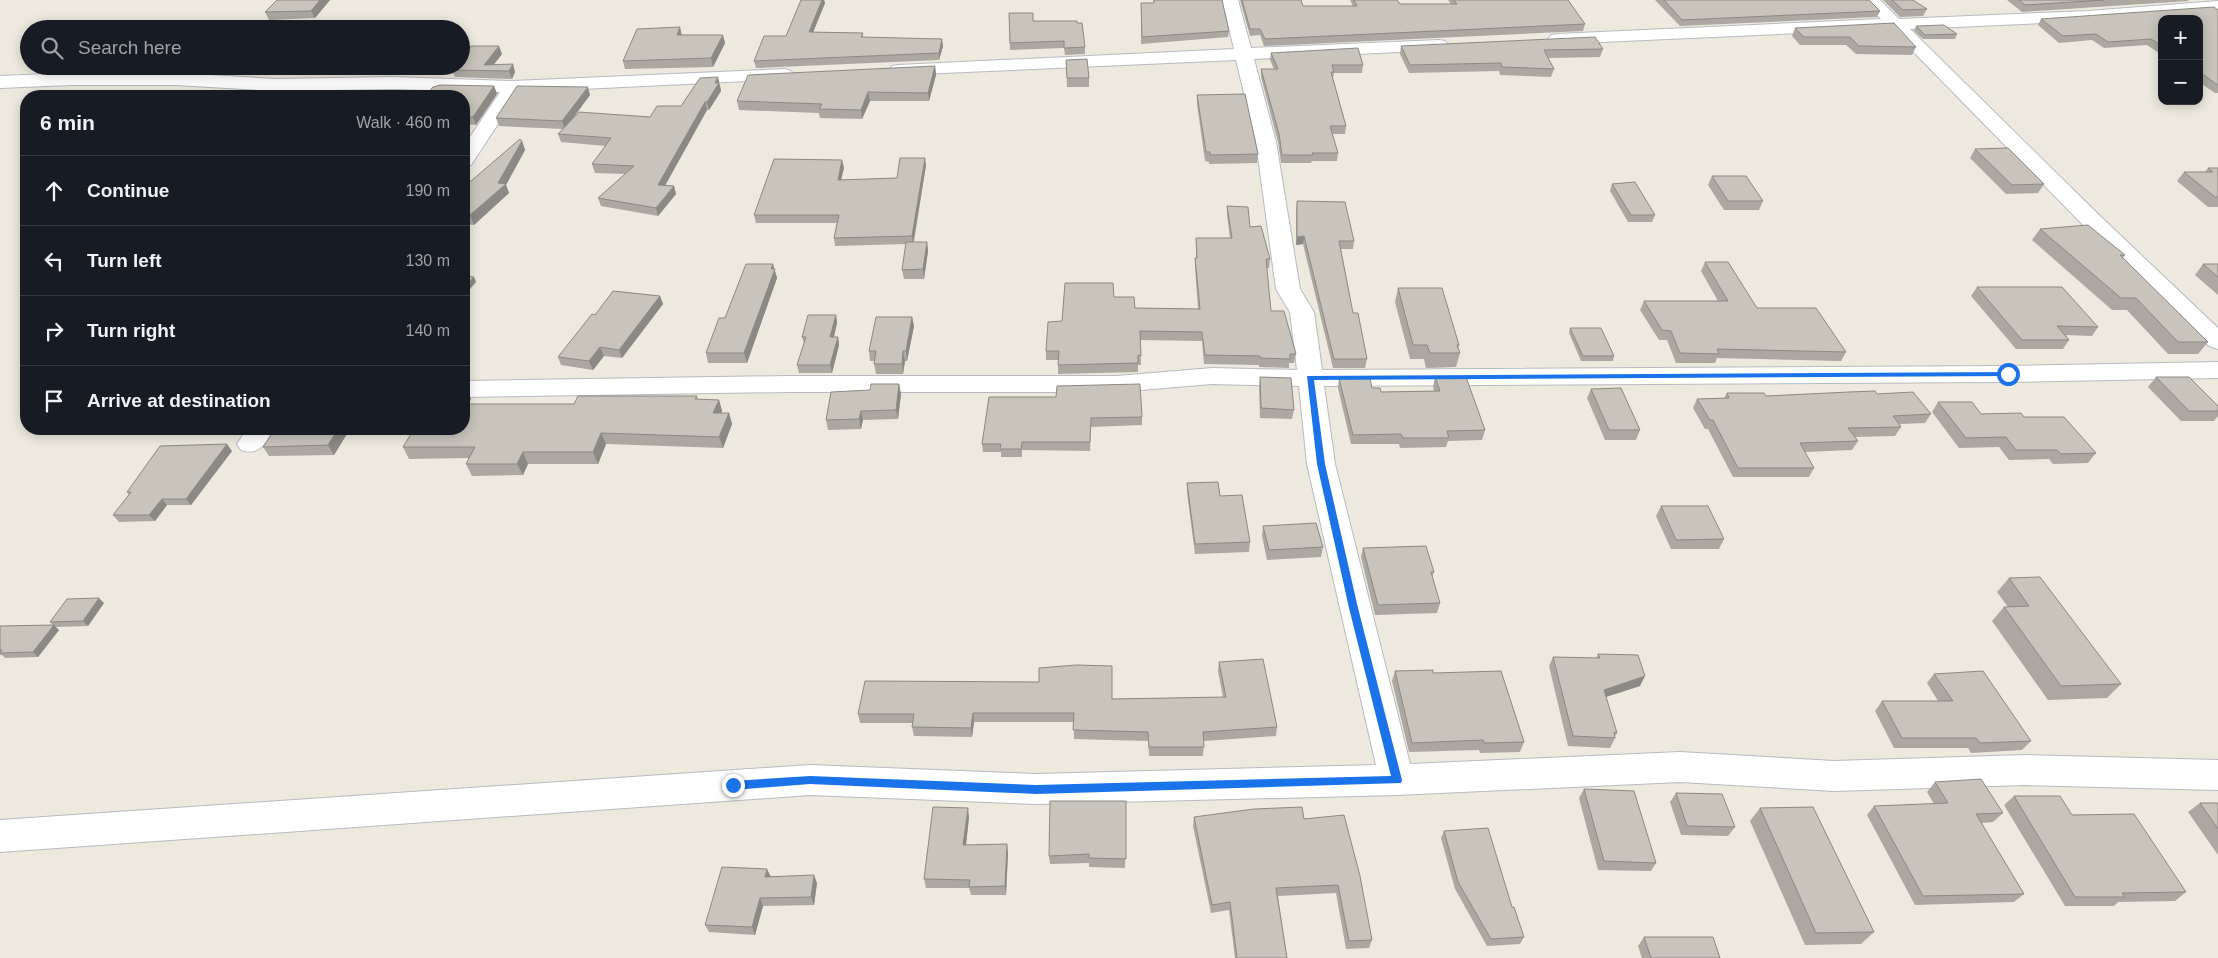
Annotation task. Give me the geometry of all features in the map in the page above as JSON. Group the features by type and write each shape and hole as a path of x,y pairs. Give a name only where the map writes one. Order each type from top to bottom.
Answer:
{"street":[{"path":"1230,0 1242,54 1266,142 1288,289 1302,312 1321,464 1354,608 1397,780"},
{"path":"1870,0 1952,78 2092,221 2218,341"},
{"path":"1535,40 1763,32 2088,16 2218,6"},
{"path":"883,70 1457,44"},
{"path":"0,82 71,79 176,79 275,85 393,84 513,87 803,74"},
{"path":"470,152 513,87"},
{"path":"470,389 788,384 1117,384 1212,376 1310,378 1998,374 2218,370"},
{"path":"0,836 810,780 1036,789 1397,780 1680,767 1834,776 2025,770 2218,775"}],"building":[{"path":"277,0 320,0 311,11 265,12"},
{"path":"801,0 822,0 809,32 863,33 861,37 942,39 939,53 754,61 764,36 786,36"},
{"path":"1154,0 1222,0 1229,31 1142,37 1141,3 1154,3"},
{"path":"1242,0 1301,0 1303,6 1357,6 1354,0 1397,0 1400,4 1457,4 1454,0 1568,0 1585,24 1265,39 1260,29 1250,29"},
{"path":"1664,0 1869,0 1880,11 1682,20"},
{"path":"1892,0 1913,0 1927,9 1903,10"},
{"path":"2019,0 2104,0 2025,5"},
{"path":"2214,7 2218,10 2218,85 2203,75 2203,15 2158,15 2158,43 2151,39 2108,42 2096,34 2063,36 2041,19"},
{"path":"1009,13 1033,13 1033,21 1077,21 1077,23 1082,23 1085,47 1064,48 1064,41 1010,43"},
{"path":"1894,23 1916,47 1859,46 1850,37 1804,37 1795,28"},
{"path":"1944,25 1957,34 1925,35 1916,26"},
{"path":"680,27 677,35 723,35 711,58 623,61 637,29"},
{"path":"1595,37 1603,49 1544,50 1554,69 1502,67 1501,63 1410,65 1401,46"},
{"path":"499,46 484,65 513,64 509,71 470,70 470,47"},
{"path":"1358,48 1363,65 1332,65 1334,72 1331,72 1346,126 1330,126 1338,153 1282,155 1279,134 1261,69 1278,69 1271,53"},
{"path":"1087,59 1089,78 1067,78 1066,60"},
{"path":"935,66 928,93 868,92 861,110 819,109 822,104 737,101 748,75"},
{"path":"718,77 715,83 719,83 707,102 705,102 658,185 674,186 656,208 598,198 634,166 592,164 611,138 558,134 579,112 650,117 657,106 681,106 700,78"},
{"path":"440,85 494,86 473,117 470,117 470,90 430,90"},
{"path":"517,86 588,87 562,121 496,118"},
{"path":"1245,94 1258,154 1210,155 1210,152 1206,152 1197,95"},
{"path":"520,139 522,141 498,183 506,184 470,215 470,182"},
{"path":"2008,148 2044,184 2012,185 1975,149"},
{"path":"900,158 925,158 912,236 834,238 839,215 754,215 774,159 842,160 838,180 897,178"},
{"path":"2208,168 2218,168 2218,197 2215,197 2184,172 2213,172"},
{"path":"1712,176 1746,176 1763,201 1728,201"},
{"path":"1635,182 1655,215 1631,215 1612,184"},
{"path":"1297,201 1345,202 1354,241 1339,241 1353,313 1358,313 1367,359 1334,359 1304,236 1297,237"},
{"path":"1227,206 1248,207 1250,227 1261,226 1270,259 1266,259 1271,311 1284,311 1296,354 1290,354 1290,359 1260,358 1260,356 1205,355 1202,332 1140,331 1141,356 1138,355 1138,363 1058,365 1059,351 1046,351 1048,322 1062,321 1065,283 1113,283 1114,297 1134,297 1135,308 1200,309 1195,258 1197,258 1196,238 1232,238"},
{"path":"2088,225 2125,255 2120,255 2208,342 2178,342 2136,298 2121,298 2040,229"},
{"path":"906,242 927,242 923,269 902,270"},
{"path":"1705,262 1728,262 1757,308 1816,308 1846,352 1717,349 1719,354 1680,353 1671,331 1662,330 1644,301 1728,301"},
{"path":"746,264 773,264 771,269 775,269 744,353 706,353 719,318 725,318"},
{"path":"2203,264 2218,264 2218,277"},
{"path":"1977,287 2062,287 2098,327 2057,326 2069,340 2022,340"},
{"path":"1398,288 1442,288 1460,353 1430,353 1427,345 1413,345"},
{"path":"613,291 660,296 619,350 600,347 589,361 558,357 592,314 595,315"},
{"path":"808,315 836,315 830,337 838,337 830,365 797,365 806,337 802,337"},
{"path":"876,317 912,317 906,351 903,351 902,364 874,364 876,351 869,351"},
{"path":"1570,328 1601,328 1614,356 1583,356"},
{"path":"1260,377 1291,378 1294,410 1261,408"},
{"path":"1435,377 1466,377 1485,430 1447,431 1449,438 1403,438 1401,434 1353,435 1339,378 1370,378 1372,388 1380,388 1381,392 1440,391"},
{"path":"2156,377 2189,377 2218,406 2218,411 2189,411"},
{"path":"871,384 899,384 896,410 861,411 859,419 826,420 831,392 870,390"},
{"path":"1140,384 1142,417 1091,418 1090,442 1022,442 1021,449 1000,449 1001,444 982,444 989,397 1056,397 1057,386"},
{"path":"1621,388 1640,430 1609,430 1591,389"},
{"path":"1875,391 1877,394 1913,392 1931,414 1893,416 1901,427 1848,428 1858,441 1800,443 1814,468 1738,468 1713,420 1710,420 1697,399 1729,398 1727,393 1764,393 1766,396"},
{"path":"578,396 697,396 695,399 719,400 713,413 729,413 719,437 601,433 593,452 523,452 517,464 466,464 475,447 403,447 410,435 470,435 470,404 574,404"},
{"path":"1938,402 1972,402 1981,414 2021,413 2024,417 2064,417 2096,453 2061,454 2057,450 2016,450 2006,437 1966,438"},
{"path":"271,435 334,435 328,445 263,447"},
{"path":"227,444 186,499 162,499 149,515 113,515 131,492 127,492 160,446"},
{"path":"1218,482 1220,496 1242,495 1250,542 1195,544 1187,483"},
{"path":"1661,506 1708,506 1724,539 1676,540"},
{"path":"1316,523 1323,547 1269,550 1263,526"},
{"path":"1426,546 1434,572 1431,572 1440,603 1378,605 1363,548"},
{"path":"2040,577 2121,684 2061,686 2004,607 2029,606 2009,578"},
{"path":"99,598 83,621 50,622 67,599"},
{"path":"54,625 33,652 0,653 2,650 0,650 0,626"},
{"path":"1598,654 1638,655 1645,676 1604,690 1617,733 1614,732 1615,738 1573,736 1553,657 1600,658"},
{"path":"1263,659 1277,727 1203,732 1204,747 1149,747 1148,732 1073,730 1074,713 973,713 971,728 912,727 914,714 858,714 865,681 1039,682 1039,668 1076,665 1112,666 1112,699 1226,697 1219,662"},
{"path":"1433,670 1433,673 1501,671 1524,742 1484,743 1483,740 1412,743 1395,671"},
{"path":"1983,671 2031,741 1980,743 1976,738 1902,738 1882,701 1953,701 1934,674"},
{"path":"1981,779 2003,813 1976,814 2024,894 1923,896 1874,806 1948,803 1935,782"},
{"path":"1584,789 1634,791 1656,863 1604,861"},
{"path":"1676,793 1722,794 1735,827 1687,826"},
{"path":"2014,796 2060,796 2072,815 2134,814 2186,892 2122,893 2125,897 2075,897"},
{"path":"1050,801 1126,801 1126,859 1089,858 1089,854 1049,856"},
{"path":"2200,803 2218,803 2218,829"},
{"path":"933,807 968,808 963,845 1007,844 1005,886 969,887 970,880 924,879"},
{"path":"1302,807 1304,819 1344,815 1360,876 1372,940 1349,941 1338,885 1276,888 1287,958 1237,958 1230,902 1212,905 1194,817 1254,809"},
{"path":"1813,807 1874,932 1816,933 1760,808"},
{"path":"1488,828 1512,907 1514,907 1524,937 1491,939 1458,882 1444,831"},
{"path":"722,867 767,869 765,877 814,875 811,897 760,898 752,927 705,925"},
{"path":"1644,937 1713,937 1720,958 1651,958"}],"route":[{"path":"733,785 810,780 1036,789 1397,780 1354,608 1321,464 1310,378 2008,374"}]}
